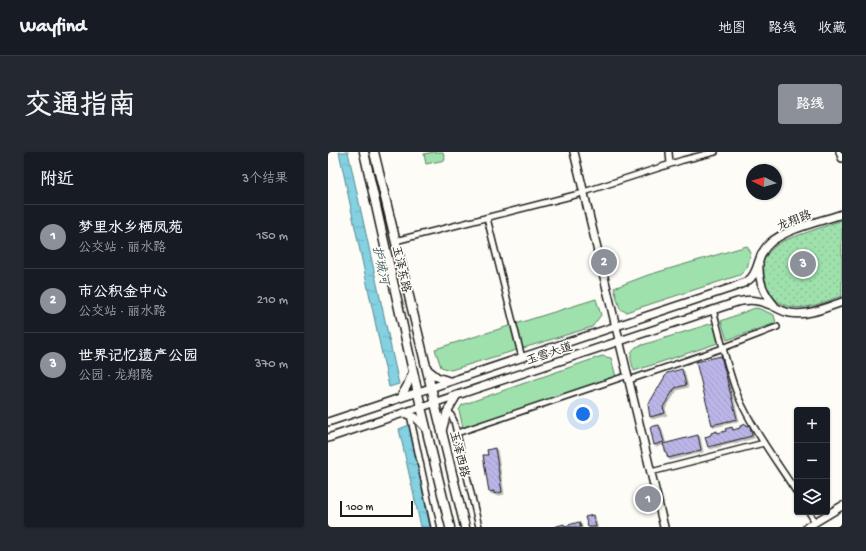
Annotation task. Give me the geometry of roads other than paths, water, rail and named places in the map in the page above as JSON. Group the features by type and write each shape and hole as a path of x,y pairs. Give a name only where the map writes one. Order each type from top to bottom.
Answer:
{"main road":[{"name":"玉泽东路","path":"364,152 417,392"},
{"name":"玉泽东路","path":"374,152 431,388"},
{"path":"569,152 581,193 614,327 659,527"},
{"path":"574,152 581,193"},
{"path":"840,152 842,158"},
{"name":"龙翔路","path":"760,255 768,245 779,236 842,214"},
{"path":"760,255 759,267 761,284 769,299 777,308 789,313 803,314 842,302"},
{"name":"玉雪大道","path":"328,422 734,287 746,282 752,277 760,255"},
{"name":"玉雪大道","path":"328,438 407,414 434,402 737,302 752,300 764,302 777,308"},
{"path":"426,369 437,377 450,381"},
{"path":"400,398 413,371"},
{"path":"626,379 664,527"},
{"name":"玉泽西路","path":"431,388 465,527"},
{"path":"417,392 450,527"},
{"path":"442,431 448,409 458,394"},
{"path":"407,414 418,419 426,428"},
{"path":"816,524 842,506"},
{"path":"807,527 842,512"}],"street":[{"path":"669,152 670,164"},
{"path":"395,241 581,193 670,164 715,152"},
{"path":"487,218 522,358"},
{"path":"713,310 739,398 764,443 794,488"},
{"path":"457,433 724,348 777,327"},
{"path":"448,409 454,421 479,527"},
{"path":"407,414 434,527"},
{"path":"651,472 764,443"},
{"path":"811,515 816,524"}],"water":[{"path":"339,152 348,152 399,384 389,387"},
{"path":"409,425 430,527 421,527 399,429"}],"place":[{"name":"市公积金中心","path":"604,262"},
{"name":"世界记忆遗产公园","path":"803,264"},
{"name":"梦里水乡栖凤苑","path":"648,499"}],"water label":[{"name":"护城河","path":"382,265"}]}
